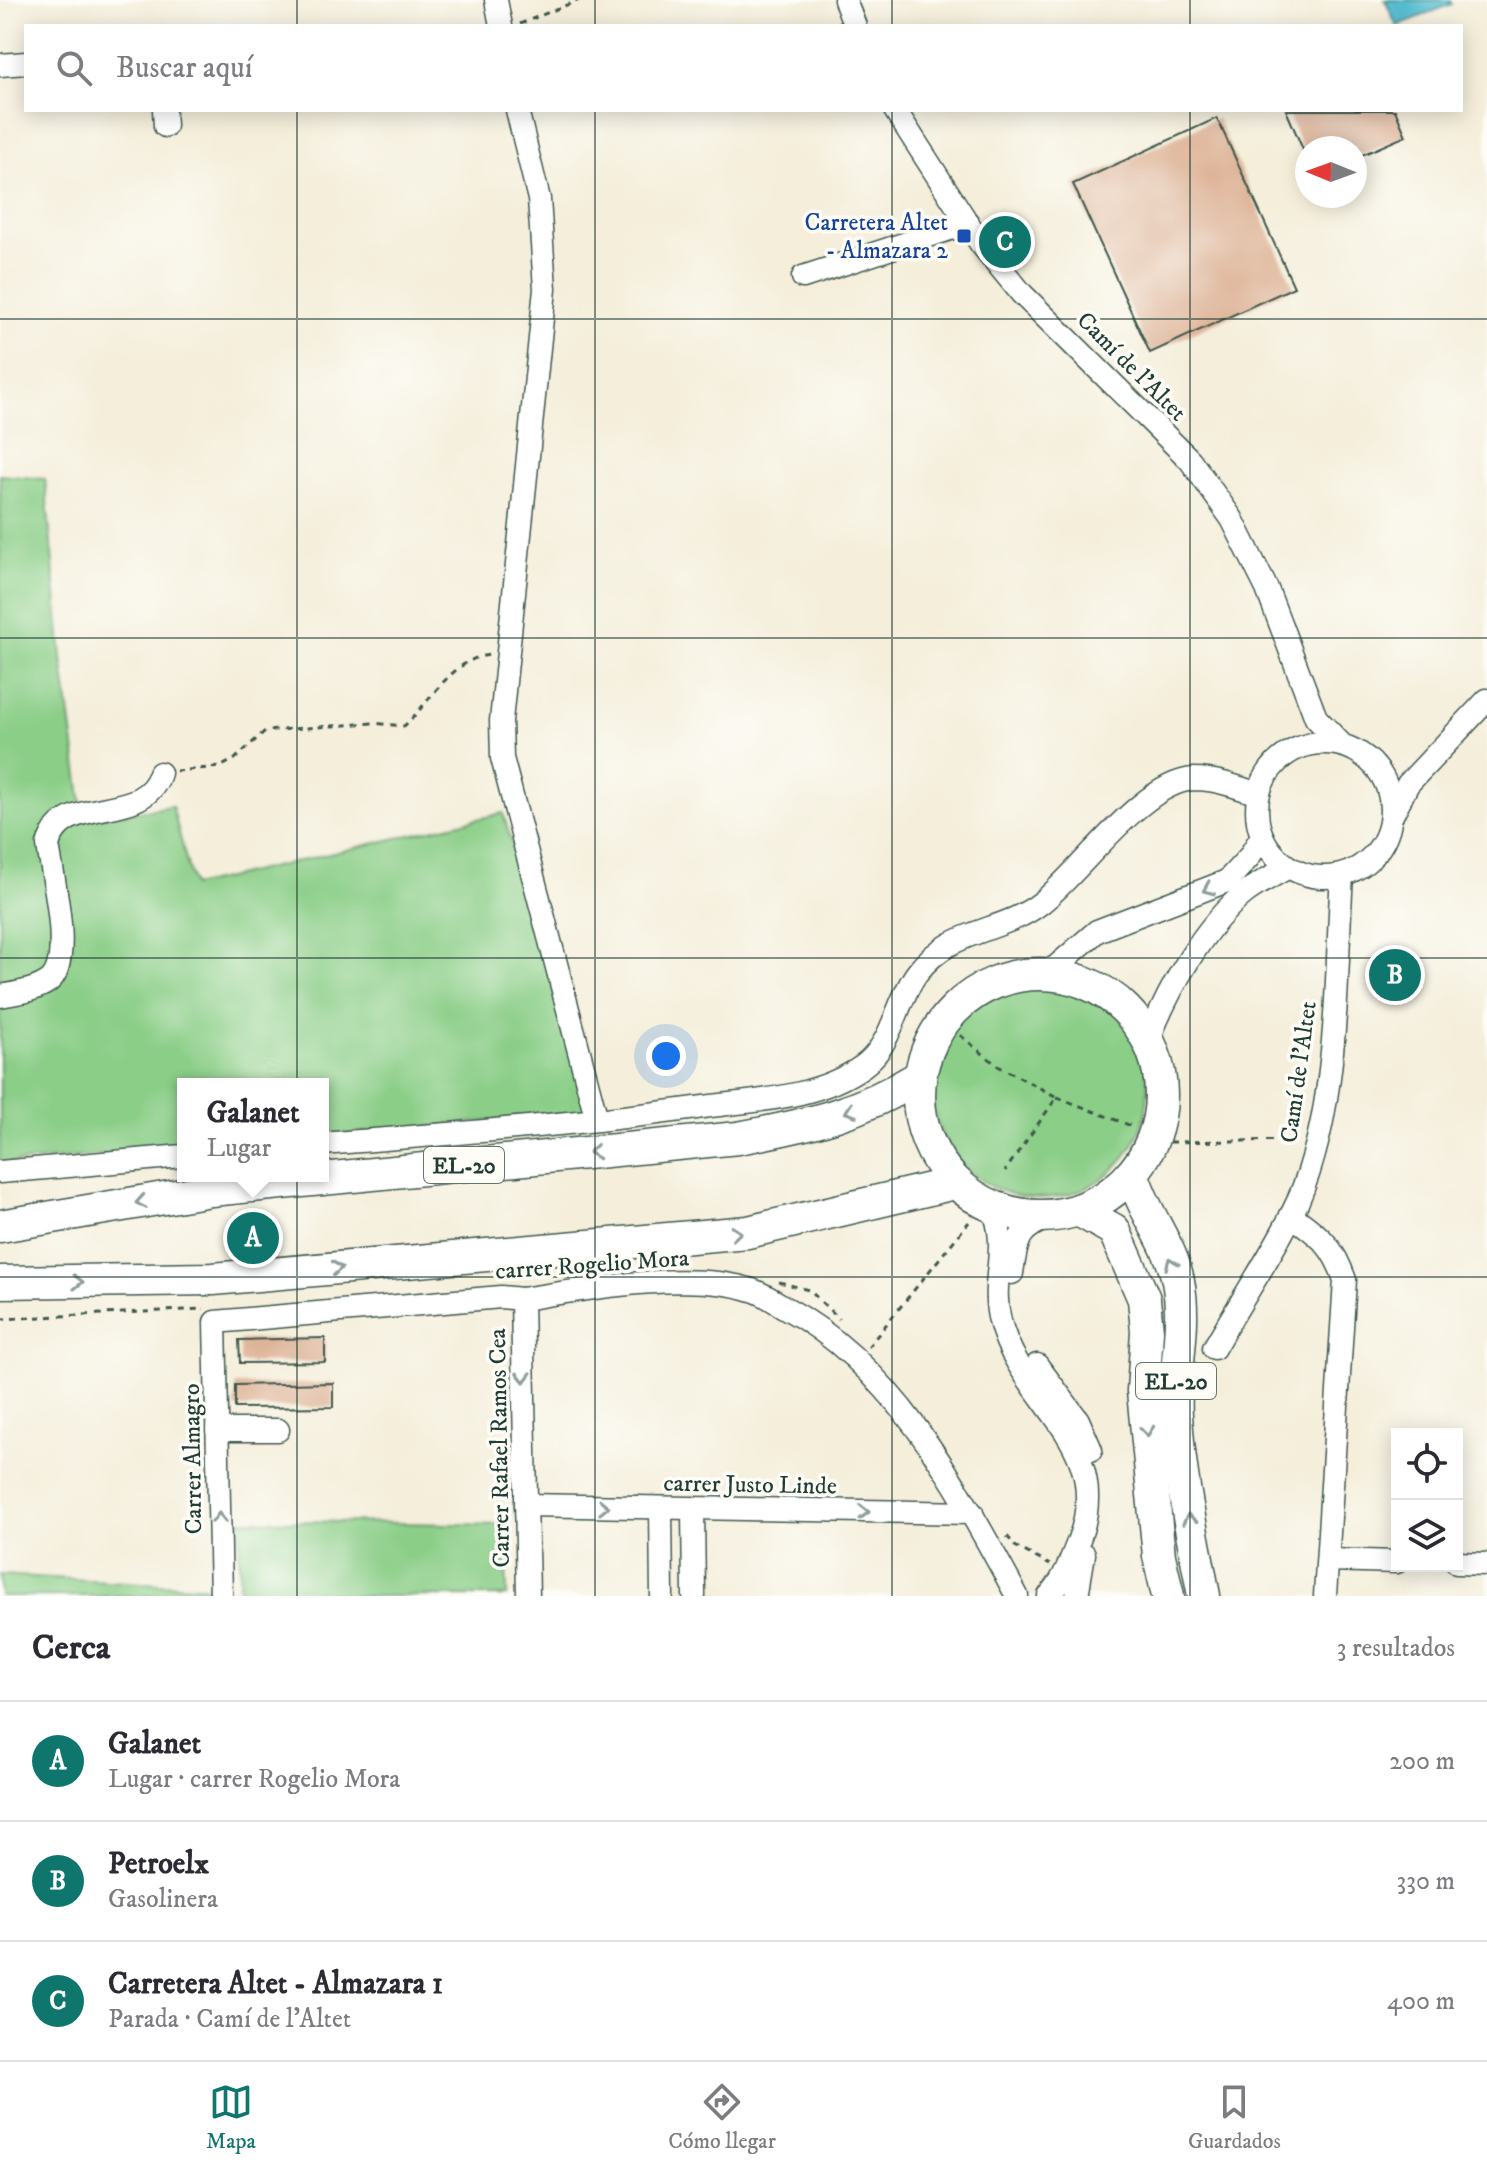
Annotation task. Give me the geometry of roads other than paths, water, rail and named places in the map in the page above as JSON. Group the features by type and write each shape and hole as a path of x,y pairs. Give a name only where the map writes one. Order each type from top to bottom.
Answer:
{"highway":[{"name":"EL-20","path":"1065,1214 1109,1196 1133,1175 1152,1145 1162,1110 1161,1073 1149,1039 1125,1006 1090,983 1050,972 1005,977 964,999 934,1033 919,1077 919,1115 932,1152 981,1214 1065,1214 1114,1230 1144,1299 1147,1331 1143,1391 1159,1556 1168,1596"},
{"name":"EL-20","path":"329,1178 738,1138 813,1124 865,1106 919,1077"},
{"name":"EL-20","path":"1133,1175 1139,1199 1178,1279 1184,1330 1176,1373 1176,1415 1185,1495 1204,1596"},
{"name":"EL-20","path":"0,1226 211,1190 292,1182"},
{"path":"0,1282 213,1279 748,1232 955,1183"}],"street":[{"path":"496,0 501,24"},
{"path":"845,0 854,24"},
{"path":"0,65 24,63"},
{"path":"517,112 539,199 545,289 501,721 502,758 597,1120"},
{"name":"Camí de l'Altet","path":"896,112 968,223 1022,294 1190,460 1239,533 1267,589 1316,718 1342,745"},
{"path":"803,277 968,223"},
{"path":"1300,747 1304,719 1301,678"},
{"path":"1390,819 1389,793 1377,769 1362,754 1342,745 1321,743 1300,747 1281,758 1267,774 1258,794 1257,815 1262,836 1273,854 1288,867 1324,877 1342,875 1365,863 1382,843 1408,784 1487,700"},
{"path":"1377,769 1403,769 1432,760"},
{"path":"0,996 48,981 59,970 62,949 48,845 52,831 64,819 139,801 156,787 160,773"},
{"path":"329,1143 597,1120 812,1092 843,1080 868,1063 886,1038 917,973 947,943 1041,903 1122,823 1162,790 1192,779 1228,783 1258,794"},
{"path":"1050,972 1097,931 1227,881 1249,857 1262,836"},
{"path":"1149,1039 1163,1002 1194,952 1244,894 1288,867"},
{"name":"Camí de l'Altet","path":"1214,1348 1291,1215 1317,1140 1334,1013 1342,875"},
{"path":"0,1172 177,1157"},
{"path":"981,1214 1002,1228 997,1297 1004,1335 1011,1352 1073,1441 1084,1470 1086,1515 1064,1575 1049,1596"},
{"path":"1065,1214 1029,1225 1020,1235 1010,1289 1019,1336 1078,1420 1090,1447 1097,1499 1095,1523 1077,1580 1077,1596"},
{"path":"1291,1215 1324,1239 1336,1253 1345,1280 1325,1596"},
{"name":"carrer Rogelio Mora","path":"215,1322 501,1297 522,1299 695,1281 752,1290 816,1324 924,1435 972,1513 1017,1596"},
{"name":"Carrer Rafael Ramos Cea","path":"522,1299 528,1596"},
{"name":"Carrer Almagro","path":"215,1322 221,1596"},
{"path":"217,1430 278,1430"},
{"name":"carrer Justo Linde","path":"526,1505 972,1513"},
{"path":"661,1508 662,1596"},
{"path":"693,1510 694,1596"},
{"path":"661,1542 675,1537 693,1544"},
{"path":"1328,1560 1391,1562"},
{"path":"1463,1563 1487,1564"}],"water":[{"path":"1385,0 1450,0 1452,4 1402,24 1396,24"}],"place":[{"name":"Carretera Altet - Almazara 2","path":"964,236"},
{"name":"Carretera Altet - Almazara 1","path":"1005,242"},
{"name":"Petroelx","path":"1395,975"},
{"name":"Galanet","path":"253,1238"}]}
